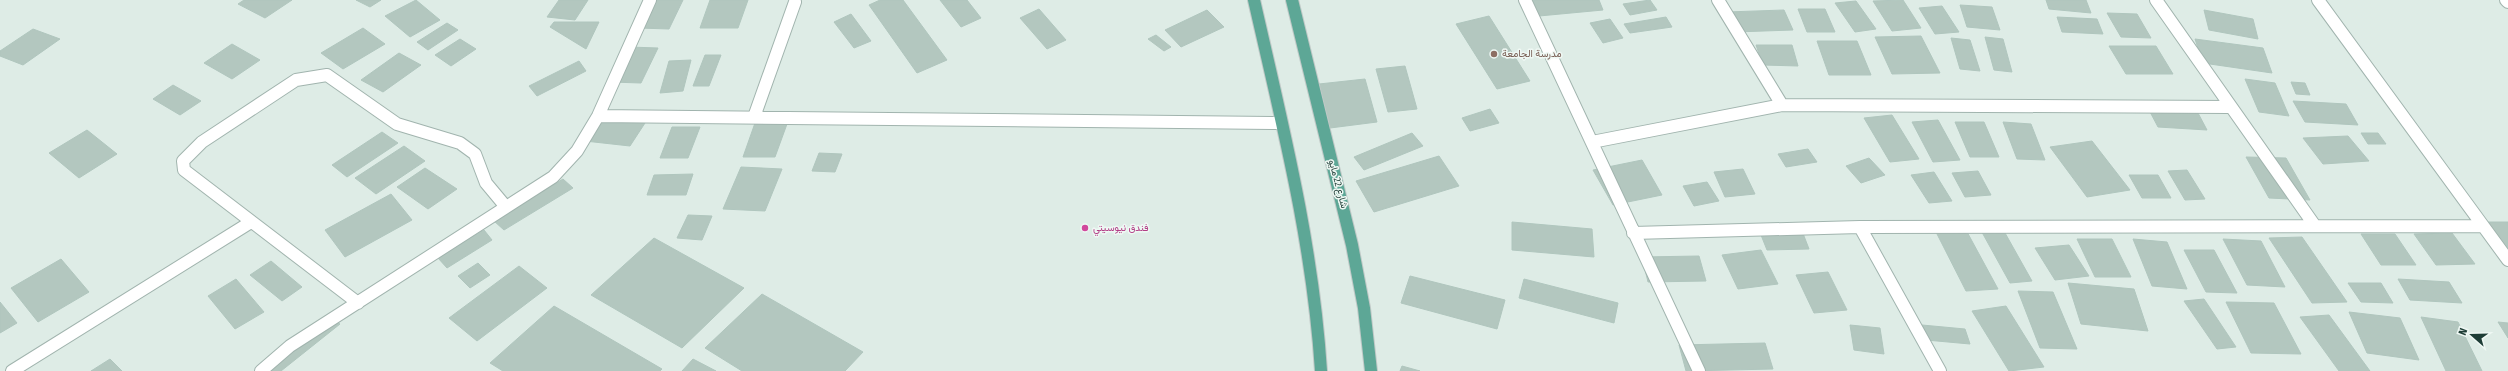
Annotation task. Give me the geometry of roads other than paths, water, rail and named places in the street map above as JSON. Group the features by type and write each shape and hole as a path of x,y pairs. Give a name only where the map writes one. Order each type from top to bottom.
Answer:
{"main road":[{"path":"1254,0 1281,124 1305,221 1320,337 1321,371"},
{"name":"شارع 22 مايو","path":"1292,0 1320,120 1348,219 1368,333 1371,371"}],"street":[{"path":"261,371 290,346 553,177 577,151 598,116 650,0"},
{"path":"1525,0 1699,371"},
{"path":"1718,0 1782,105"},
{"path":"2156,0 2315,226"},
{"path":"2318,0 2481,226 2508,260"},
{"path":"754,117 795,2"},
{"path":"358,303 184,170 183,161 202,142 296,80 313,76 327,75 337,80 397,124 460,143 475,154 480,174 488,188 506,207"},
{"path":"1592,142 1782,105 2230,106"},
{"path":"598,116 1281,124"},
{"path":"12,371 251,222"},
{"path":"1633,233 1860,227 2481,226"},
{"path":"1860,227 1940,371"}],"place":[{"name":"مدرسة الجامعة","path":"1494,54"},
{"name":"فندق نيوسيتي","path":"1085,228"}]}
